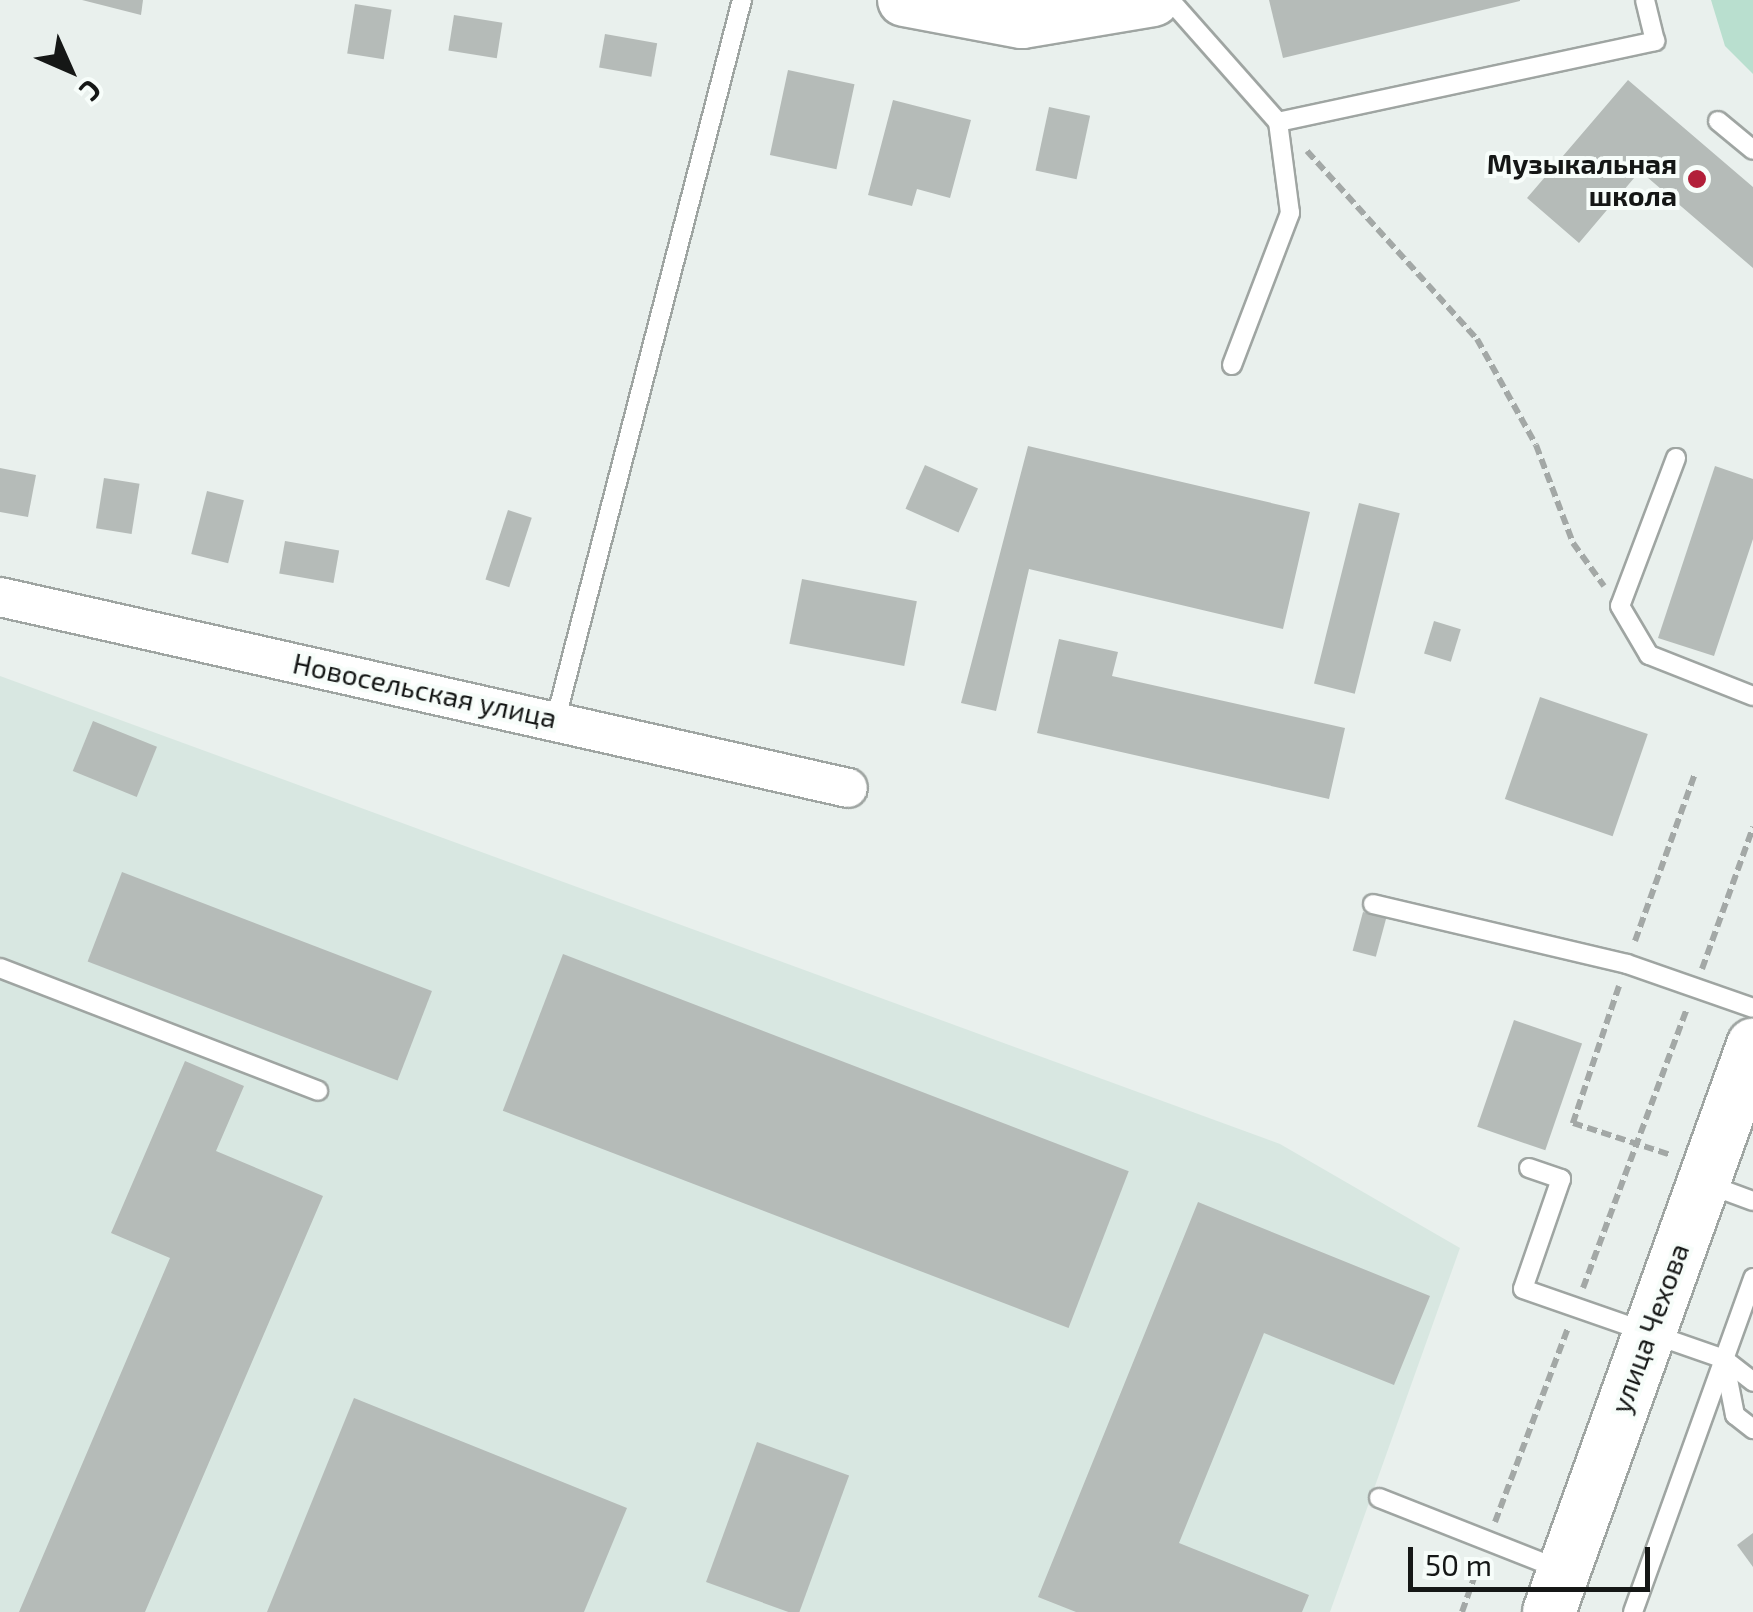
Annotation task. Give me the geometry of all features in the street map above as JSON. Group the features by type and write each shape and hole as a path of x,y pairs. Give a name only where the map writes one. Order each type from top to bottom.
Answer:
{"main road":[{"path":"904,0 1022,22 1153,0"},
{"name":"улица Чехова","path":"1556,1591 1646,1332 1690,1169 1753,1045"}],"street":[{"name":"Новосельская улица","path":"0,597 556,718 848,788"}],"lane":[{"path":"556,718 742,0"},
{"path":"1170,0 1278,122 1290,212 1232,366"},
{"path":"1278,122 1655,41 1645,0"},
{"path":"1718,120 1753,150"},
{"path":"1676,458 1620,606 1649,655 1753,696"},
{"path":"1373,904 1626,964 1753,1008"},
{"path":"0,968 318,1091"},
{"path":"1529,1168 1560,1179 1523,1289 1724,1359 1753,1382"},
{"path":"1690,1169 1753,1201"},
{"path":"1633,1612 1753,1278"},
{"path":"1724,1359 1735,1415 1753,1429"},
{"path":"1379,1498 1486,1544 1556,1591"}],"path":[{"path":"1278,122 1476,339 1536,445 1572,542 1620,606"},
{"path":"1690,1169 1638,1144 1573,1123 1695,773"},
{"path":"1462,1612 1753,827"}],"shaded area":[{"path":"0,676 1280,1144 1460,1248 1330,1612 0,1612"}],"green space":[{"path":"1711,0 1753,0 1753,74 1725,46"}],"building":[{"path":"82,0 143,0 141,15"},
{"path":"1269,0 1520,0 1520,1 1283,58"},
{"path":"355,4 392,10 384,59 347,53"},
{"path":"454,15 502,23 497,58 448,51"},
{"path":"605,34 657,43 651,77 599,67"},
{"path":"788,70 855,84 836,169 770,155"},
{"name":"Музыкальная школа","path":"1628,80 1753,187 1753,268 1640,171 1579,243 1527,198"},
{"path":"893,100 971,120 950,198 917,189 912,206 868,195"},
{"path":"1049,107 1090,116 1077,179 1035,171"},
{"path":"1028,446 1310,512 1283,629 1029,569 996,711 961,703"},
{"path":"925,465 978,489 958,532 905,509"},
{"path":"1715,466 1753,479 1753,539 1714,656 1658,638"},
{"path":"0,468 36,475 28,517 0,512"},
{"path":"104,478 140,484 132,534 96,528"},
{"path":"207,491 244,500 228,563 191,554"},
{"path":"1359,503 1400,513 1355,694 1314,683"},
{"path":"508,510 532,518 509,587 485,579"},
{"path":"285,541 339,551 333,583 279,573"},
{"path":"802,579 917,601 904,666 789,644"},
{"path":"1434,621 1461,629 1451,662 1424,654"},
{"path":"1059,639 1118,652 1112,676 1345,728 1329,799 1037,733"},
{"path":"1540,697 1648,734 1613,836 1505,799"},
{"path":"93,721 157,747 137,797 73,771"},
{"path":"122,872 432,991 398,1081 88,962"},
{"path":"1363,912 1386,918 1376,957 1353,951"},
{"path":"563,954 1129,1171 1069,1328 503,1111"},
{"path":"1514,1020 1582,1043 1545,1150 1477,1127"},
{"path":"185,1061 244,1086 216,1151 323,1196 145,1612 19,1612 170,1258 111,1233"},
{"path":"1198,1202 1430,1296 1394,1385 1264,1333 1179,1543 1309,1595 1302,1612 1076,1612 1038,1597"},
{"path":"354,1398 627,1508 584,1612 267,1612"},
{"path":"757,1442 849,1476 799,1612 788,1612 706,1582"},
{"path":"1753,1533 1753,1567 1737,1545"}],"place":[{"name":"Музыкальная школа","path":"1697,179"}]}
